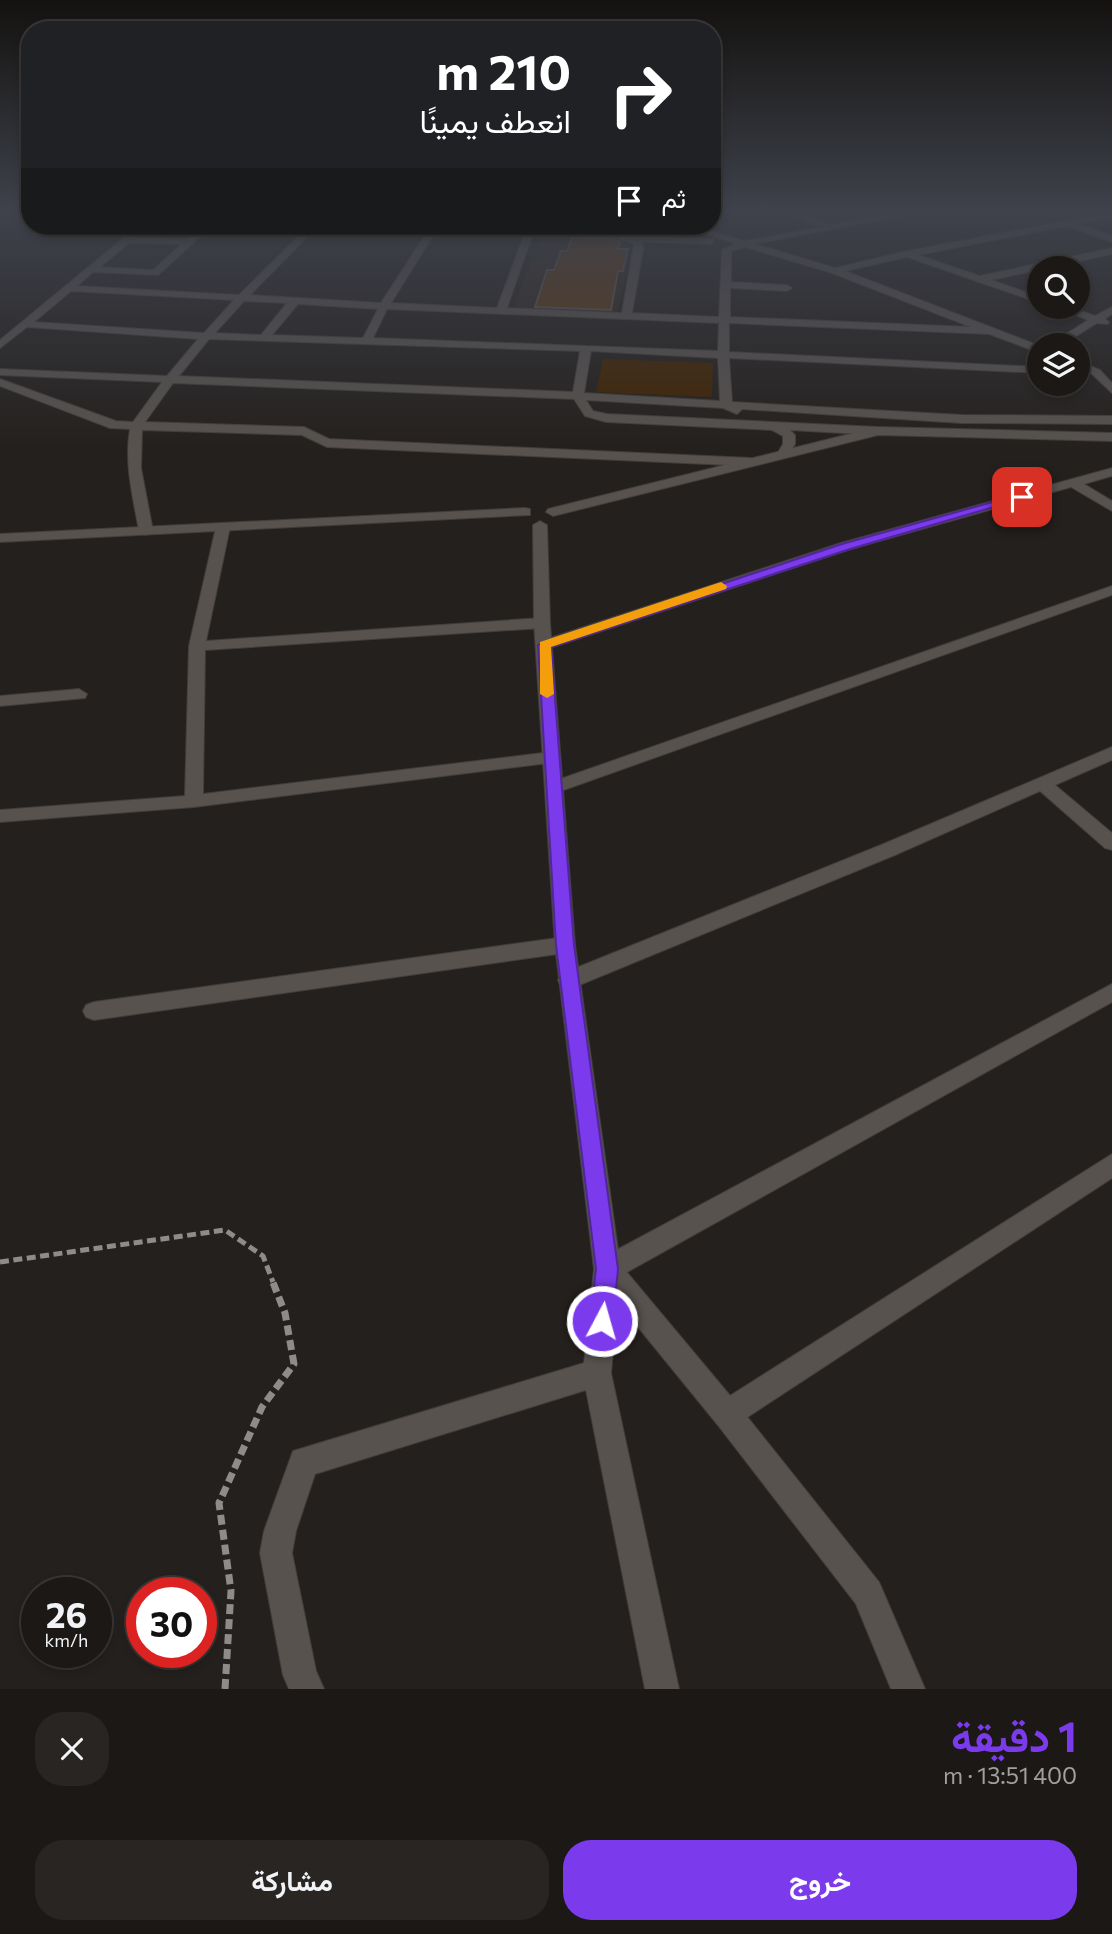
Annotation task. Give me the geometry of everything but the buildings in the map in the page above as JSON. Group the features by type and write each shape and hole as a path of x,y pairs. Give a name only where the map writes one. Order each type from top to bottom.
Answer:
{"street":[{"path":"0,345 65,290"},
{"path":"96,290 294,302 990,331"},
{"path":"146,531 136,484 136,427 169,380 249,290"},
{"path":"366,342 394,290"},
{"path":"501,311 509,290"},
{"path":"626,317 631,290"},
{"path":"726,290 723,355 726,405"},
{"path":"884,290 1027,344"},
{"path":"1010,290 1027,296"},
{"path":"264,338 294,302"},
{"path":"1075,333 1112,310"},
{"path":"1090,317 1112,324"},
{"path":"23,324 208,337 586,348 1027,369"},
{"path":"586,348 578,396 589,413 606,418 878,431 1112,437"},
{"path":"1090,369 1096,372 1112,390"},
{"path":"1090,372 1112,371"},
{"path":"0,372 578,396 961,419 1112,420"},
{"path":"0,382 114,425 304,431 327,443 347,460"},
{"path":"726,405 785,431 790,439 783,454"},
{"path":"828,411 847,422 853,429"},
{"path":"0,538 539,516 878,431"},
{"path":"327,443 751,462"},
{"path":"197,646 543,634 1112,472"},
{"path":"1073,483 1112,507"},
{"path":"539,516 543,634 565,945 607,1269 597,1373 662,1689"},
{"path":"194,801 197,646 223,527"},
{"path":"555,788 1112,590"},
{"path":"0,701 79,694"},
{"path":"569,980 628,958 1112,753"},
{"path":"0,816 194,801 551,758"},
{"path":"1042,783 1112,843"},
{"path":"94,1011 565,945"},
{"path":"607,1269 1112,992"},
{"path":"727,1414 1112,1165"},
{"path":"607,1269 727,1414 868,1593 908,1689"},
{"path":"307,1689 300,1675 276,1553 280,1531 304,1462 597,1373"}],"path":[{"path":"0,1262 225,1230 263,1256 285,1313 294,1364 262,1406 219,1503 232,1591 225,1689"}],"shaded area":[{"path":"520,290 622,290 617,312 519,309 514,306"},
{"path":"603,359 713,363 712,397 596,392"}],"slow traffic":[{"path":"547,694 544,645 721,586"}],"route":[{"path":"602,1321 607,1269 565,945 544,645 846,546 1022,497"}]}
